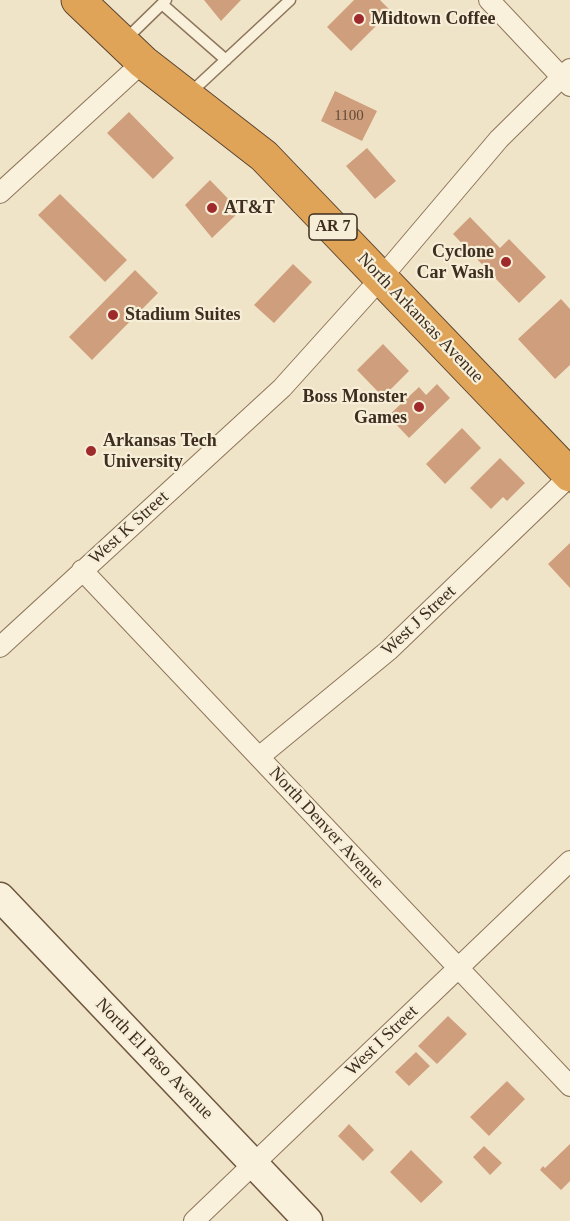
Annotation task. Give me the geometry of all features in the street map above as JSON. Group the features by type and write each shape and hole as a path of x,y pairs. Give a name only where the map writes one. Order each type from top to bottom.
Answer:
{"highway":[{"name":"North Arkansas Avenue","path":"80,1 133,52 264,156 570,476"}],"street":[{"path":"489,0 567,78"},
{"path":"0,193 133,52"},
{"name":"West K Street","path":"0,647 282,388 382,277 499,139 567,78"},
{"name":"West J Street","path":"259,757 389,650 570,476"},
{"name":"North Denver Avenue","path":"82,570 570,1086"},
{"name":"West I Street","path":"194,1221 570,861"},
{"name":"North El Paso Avenue","path":"0,897 308,1221"}],"lane":[{"path":"187,97 290,0"},
{"path":"133,52 164,2 226,60"}],"building":[{"path":"204,0 241,0 221,21"},
{"name":"Midtown Coffee","path":"354,0 380,0 391,11 351,51 327,27"},
{"path":"335,91 377,111 362,141 321,121"},
{"path":"129,112 174,158 153,179 107,133"},
{"path":"367,148 396,181 375,199 346,166"},
{"name":"AT&T","path":"210,180 240,211 212,238 185,205"},
{"name":"Stadium Suites","path":"60,194 127,260 105,282 38,215"},
{"name":"Cyclone Car Wash","path":"470,217 500,248 509,239 546,277 519,303 453,234"},
{"path":"293,264 312,282 274,323 254,305"},
{"name":"Stadium Suites","path":"135,270 158,293 92,360 69,337"},
{"path":"561,299 570,309 570,365 555,379 518,339"},
{"path":"383,344 409,371 383,397 357,370"},
{"name":"Boss Monster Games","path":"437,384 450,398 409,438 388,416 419,387 426,395"},
{"path":"462,428 481,448 445,484 426,464"},
{"path":"500,458 525,483 507,501 503,497 491,509 470,488"},
{"path":"570,543 570,588 548,564"},
{"path":"448,1016 467,1034 437,1064 418,1046"},
{"path":"416,1052 430,1066 409,1086 395,1072"},
{"path":"507,1081 525,1099 489,1136 470,1117"},
{"path":"349,1124 374,1150 363,1161 338,1136"},
{"path":"570,1144 570,1181 561,1190 540,1170"},
{"path":"484,1146 502,1163 490,1175 473,1157"},
{"path":"411,1150 443,1182 421,1203 390,1172"}],"place":[{"name":"Midtown Coffee","path":"359,19"},
{"name":"AT&T","path":"212,208"},
{"name":"Cyclone Car Wash","path":"506,262"},
{"name":"Stadium Suites","path":"113,315"},
{"name":"Boss Monster Games","path":"419,407"},
{"name":"Arkansas Tech University","path":"91,451"}]}
